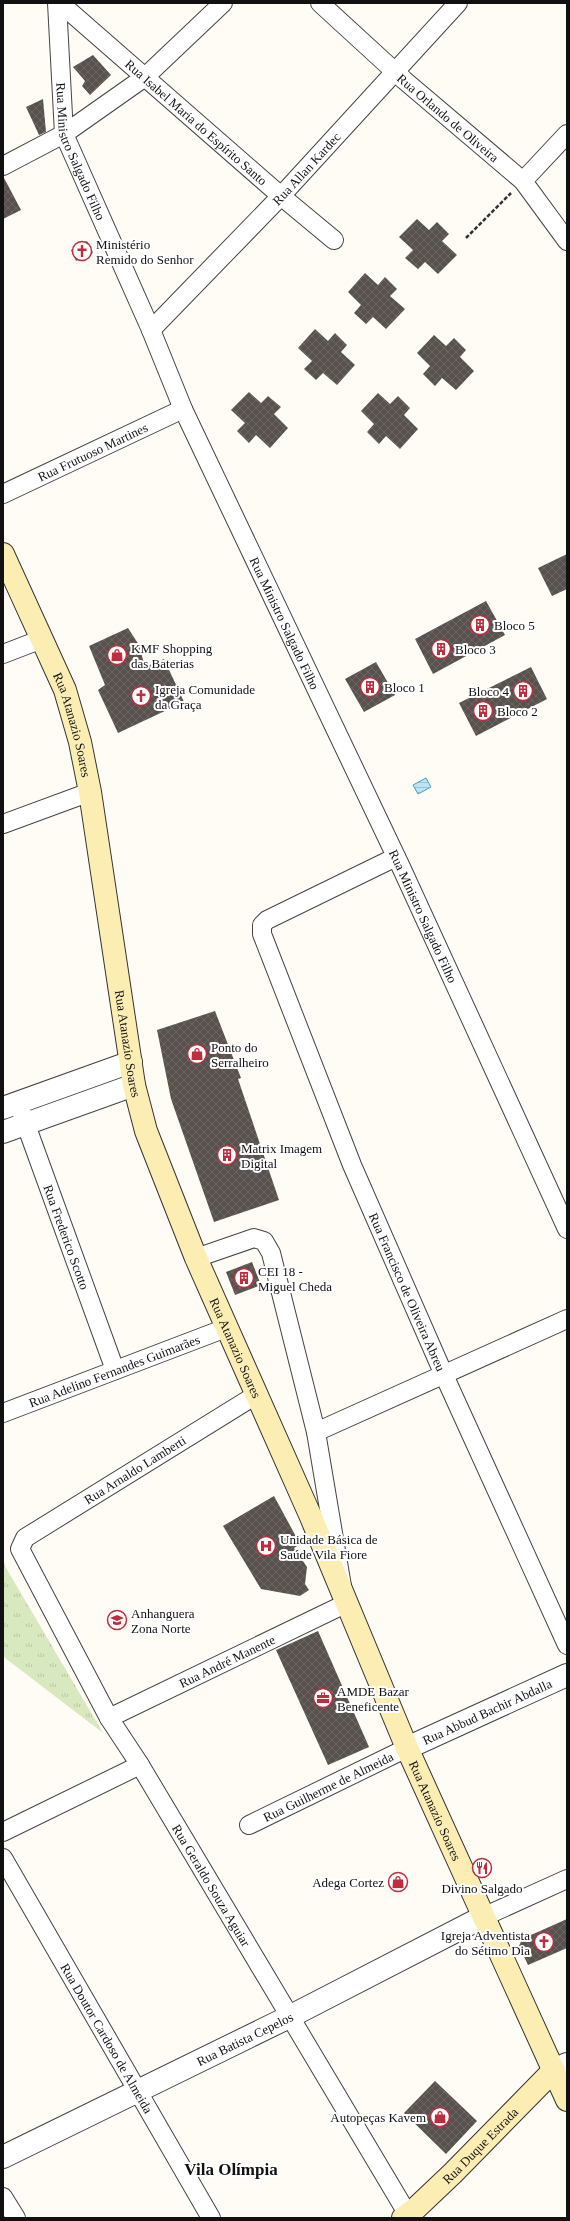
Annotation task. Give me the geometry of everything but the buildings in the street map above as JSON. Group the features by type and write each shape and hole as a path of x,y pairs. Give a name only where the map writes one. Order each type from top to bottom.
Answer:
{"main road":[{"name":"Rua Atanazio Soares","path":"3,554 65,690 80,742 90,792 134,1085 146,1131 196,1258 256,1395 320,1513 345,1604 406,1748 484,1916 560,2067 567,2100"},
{"name":"Rua Duque Estrada","path":"407,2217 560,2067"}],"street":[{"name":"Rua Ministro Salgado Filho","path":"56,3 64,134 183,409 396,857 567,1229"},
{"name":"Rua Isabel Maria do Espírito Santo","path":"60,3 281,196 334,240"},
{"path":"3,166 64,134 145,77 223,3"},
{"name":"Rua Orlando de Oliveira","path":"320,3 395,71 523,181 567,241"},
{"name":"Rua Allan Kardec","path":"150,330 281,196 458,3"},
{"path":"523,181 567,134"},
{"name":"Rua Frutuoso Martines","path":"3,494 183,409"},
{"path":"3,654 42,639"},
{"path":"3,824 90,792"},
{"name":"Rua Francisco de Oliveira Abreu","path":"396,857 267,920 262,925 262,934 352,1165 444,1375 567,1644"},
{"path":"11,1106 131,1062"},
{"path":"3,1132 134,1085"},
{"name":"Rua Frederico Scotto","path":"11,1106 26,1124 115,1370"},
{"path":"196,1258 254,1238 264,1242 271,1253 316,1432 320,1513"},
{"path":"316,1432 567,1319"},
{"name":"Rua Adelino Fernandes Guimarães","path":"3,1413 226,1328"},
{"name":"Rua Arnaldo Lamberti","path":"20,1549 25,1538 256,1395"},
{"name":"Rua Geraldo Souza Aguiar","path":"20,1549 109,1718 140,1765 291,2016 407,2217"},
{"name":"Rua André Manente","path":"109,1718 345,1604"},
{"name":"Rua Abbud Bachir Abdalla","path":"406,1748 567,1675"},
{"name":"Rua Guilherme de Almeida","path":"249,1825 406,1748"},
{"path":"3,1832 140,1765"},
{"name":"Rua Doutor Cardoso de Almeida","path":"3,1858 211,2218"},
{"path":"484,1916 567,1879"},
{"name":"Rua Batista Cepelos","path":"3,2157 291,2016 484,1916"},
{"path":"3,2197 16,2218"}],"path":[{"path":"466,238 523,181"}],"green space":[{"path":"3,1558 5,1566 103,1733 5,1658 3,1654"}],"water":[{"path":"426,778 431,787 418,794 413,785"}],"place":[{"name":"Ministério Remido do Senhor","path":"82,251"},
{"name":"Bloco 5","path":"480,625"},
{"name":"Bloco 3","path":"441,649"},
{"name":"KMF Shopping das Baterias","path":"117,655"},
{"name":"Bloco 1","path":"370,687"},
{"name":"Bloco 4","path":"523,691"},
{"name":"Igreja Comunidade da Graça","path":"141,696"},
{"name":"Bloco 2","path":"483,711"},
{"name":"Ponto do Serralheiro","path":"197,1054"},
{"name":"Matrix Imagem Digital","path":"227,1155"},
{"name":"CEI 18 - Miguel Cheda","path":"244,1278"},
{"name":"Unidade Básica de Saúde Vila Fiore","path":"266,1546"},
{"name":"Anhanguera Zona Norte","path":"117,1620"},
{"name":"AMDE Bazar Beneficente","path":"323,1698"},
{"name":"Divino Salgado","path":"482,1868"},
{"name":"Adega Cortez","path":"398,1882"},
{"name":"Igreja Adventista do Sétimo Dia","path":"544,1942"},
{"name":"Autopeças Kavem","path":"440,2117"}],"district":[{"name":"Vila Olímpia","path":"231,2169"}]}
